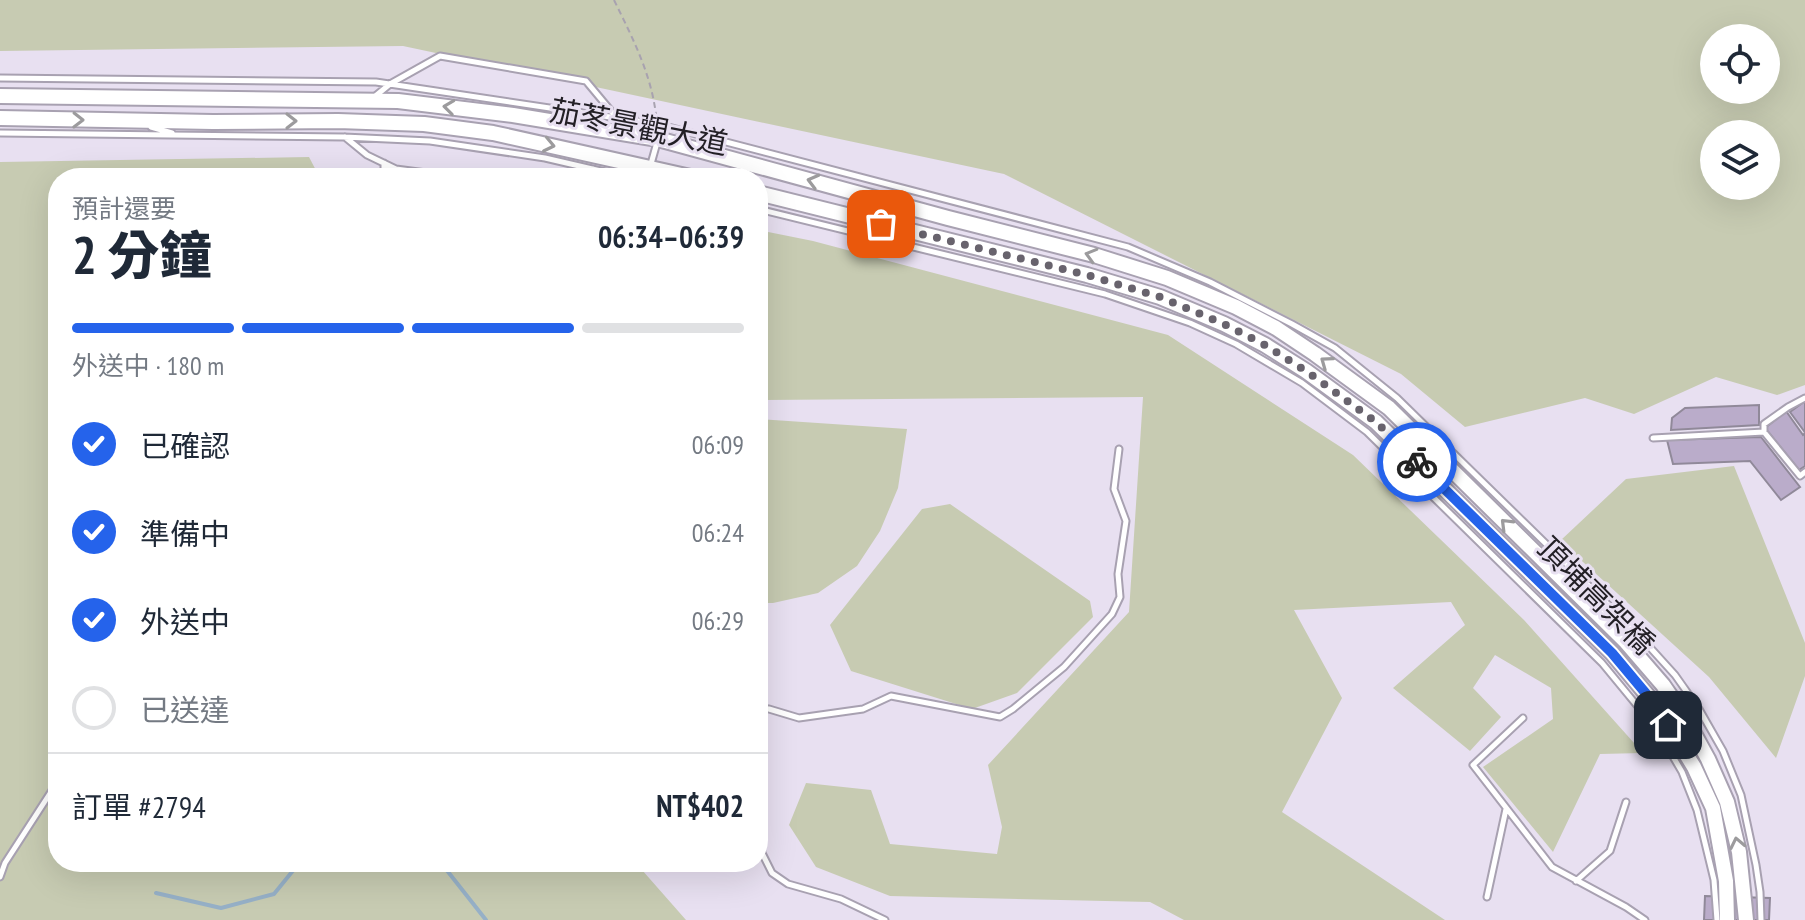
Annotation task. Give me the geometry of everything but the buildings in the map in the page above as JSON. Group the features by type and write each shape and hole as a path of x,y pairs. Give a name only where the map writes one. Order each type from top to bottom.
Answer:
{"street":[{"name":"茄苳景觀大道","path":"0,96 398,101 658,131 933,214 1094,255 1167,278 1236,307 1276,328 1393,403"},
{"path":"0,118 127,120 213,128"},
{"name":"茄苳景觀大道","path":"213,128 338,121 424,124 493,133 630,168"},
{"path":"768,195 1087,275 1160,297 1265,345 1306,371 1371,427"},
{"name":"頂埔高架橋","path":"1393,403 1625,641 1663,685 1685,717 1727,802 1739,852 1746,920"},
{"name":"頂埔高架橋","path":"1371,427 1612,653 1662,715 1694,767 1713,808 1726,881 1727,920"}],"lane":[{"path":"369,100 390,84 440,56 586,81 616,118"},
{"name":"茄苳景觀大道","path":"0,78 376,82 616,118 658,131"},
{"path":"127,120 179,135"},
{"name":"茄苳景觀大道","path":"213,128 430,141 545,158 589,168"},
{"path":"0,133 179,135 213,128"},
{"path":"650,168 658,131"},
{"path":"344,137 367,155 394,168"},
{"path":"384,163 384,168"},
{"path":"768,211 1105,294 1190,323 1236,344 1371,427"},
{"path":"1805,398 1764,424 1764,432 1800,476 1805,472"},
{"name":"頂埔高架橋","path":"1393,403 1636,632 1675,675 1723,751 1741,795 1756,865 1761,920"},
{"name":"頂埔高架橋","path":"1371,427 1602,663 1658,731 1682,772 1697,810 1714,880 1717,920"},
{"path":"1653,438 1764,432"},
{"path":"768,709 799,718 863,709 891,696 1000,717 1013,709 1064,667 1112,614 1120,597 1118,574 1126,521 1114,489 1119,449"},
{"path":"1523,718 1473,765 1552,867 1645,920"},
{"path":"0,877 5,863 48,796"},
{"path":"1576,881 1610,851 1626,802"},
{"path":"1487,897 1506,808"},
{"path":"768,865 772,873 788,884 841,899 885,920"}],"path":[{"path":"614,0 639,51 654,99 658,131"}],"green space":[{"path":"0,0 1805,0 1805,385 1777,395 1716,377 1634,414 1585,398 1465,427 1401,374 1004,174 403,46 0,51"},
{"path":"309,157 315,168 48,168 48,872 644,872 686,920 0,920 0,162"},
{"path":"768,232 813,241 1168,335 1353,455 1524,620 1643,753 1600,754 1553,852 1483,767 1553,719 1551,688 1495,655 1473,688 1501,717 1470,751 1393,688 1465,625 1451,602 1294,610 1342,698 1282,812 1445,920 1184,920 1150,902 890,896 816,867 789,825 806,783 871,790 890,844 997,854 1002,827 988,765 1129,612 1143,397 768,400"},
{"path":"768,420 907,429 898,488 880,531 857,566 818,593 768,603"},
{"path":"1734,466 1805,643 1805,676 1776,758 1709,677 1560,541 1626,479"},
{"path":"950,504 1090,601 1093,617 1017,693 972,709 851,671 830,625 922,509"}],"waterway":[{"path":"156,893 221,908 274,894 292,872"},
{"path":"448,872 486,920"}],"way so far":[{"path":"881,224 1087,275 1160,297 1224,324 1306,371 1376,422 1417,462"}],"route":[{"path":"1417,462 1612,653 1668,725"}]}
